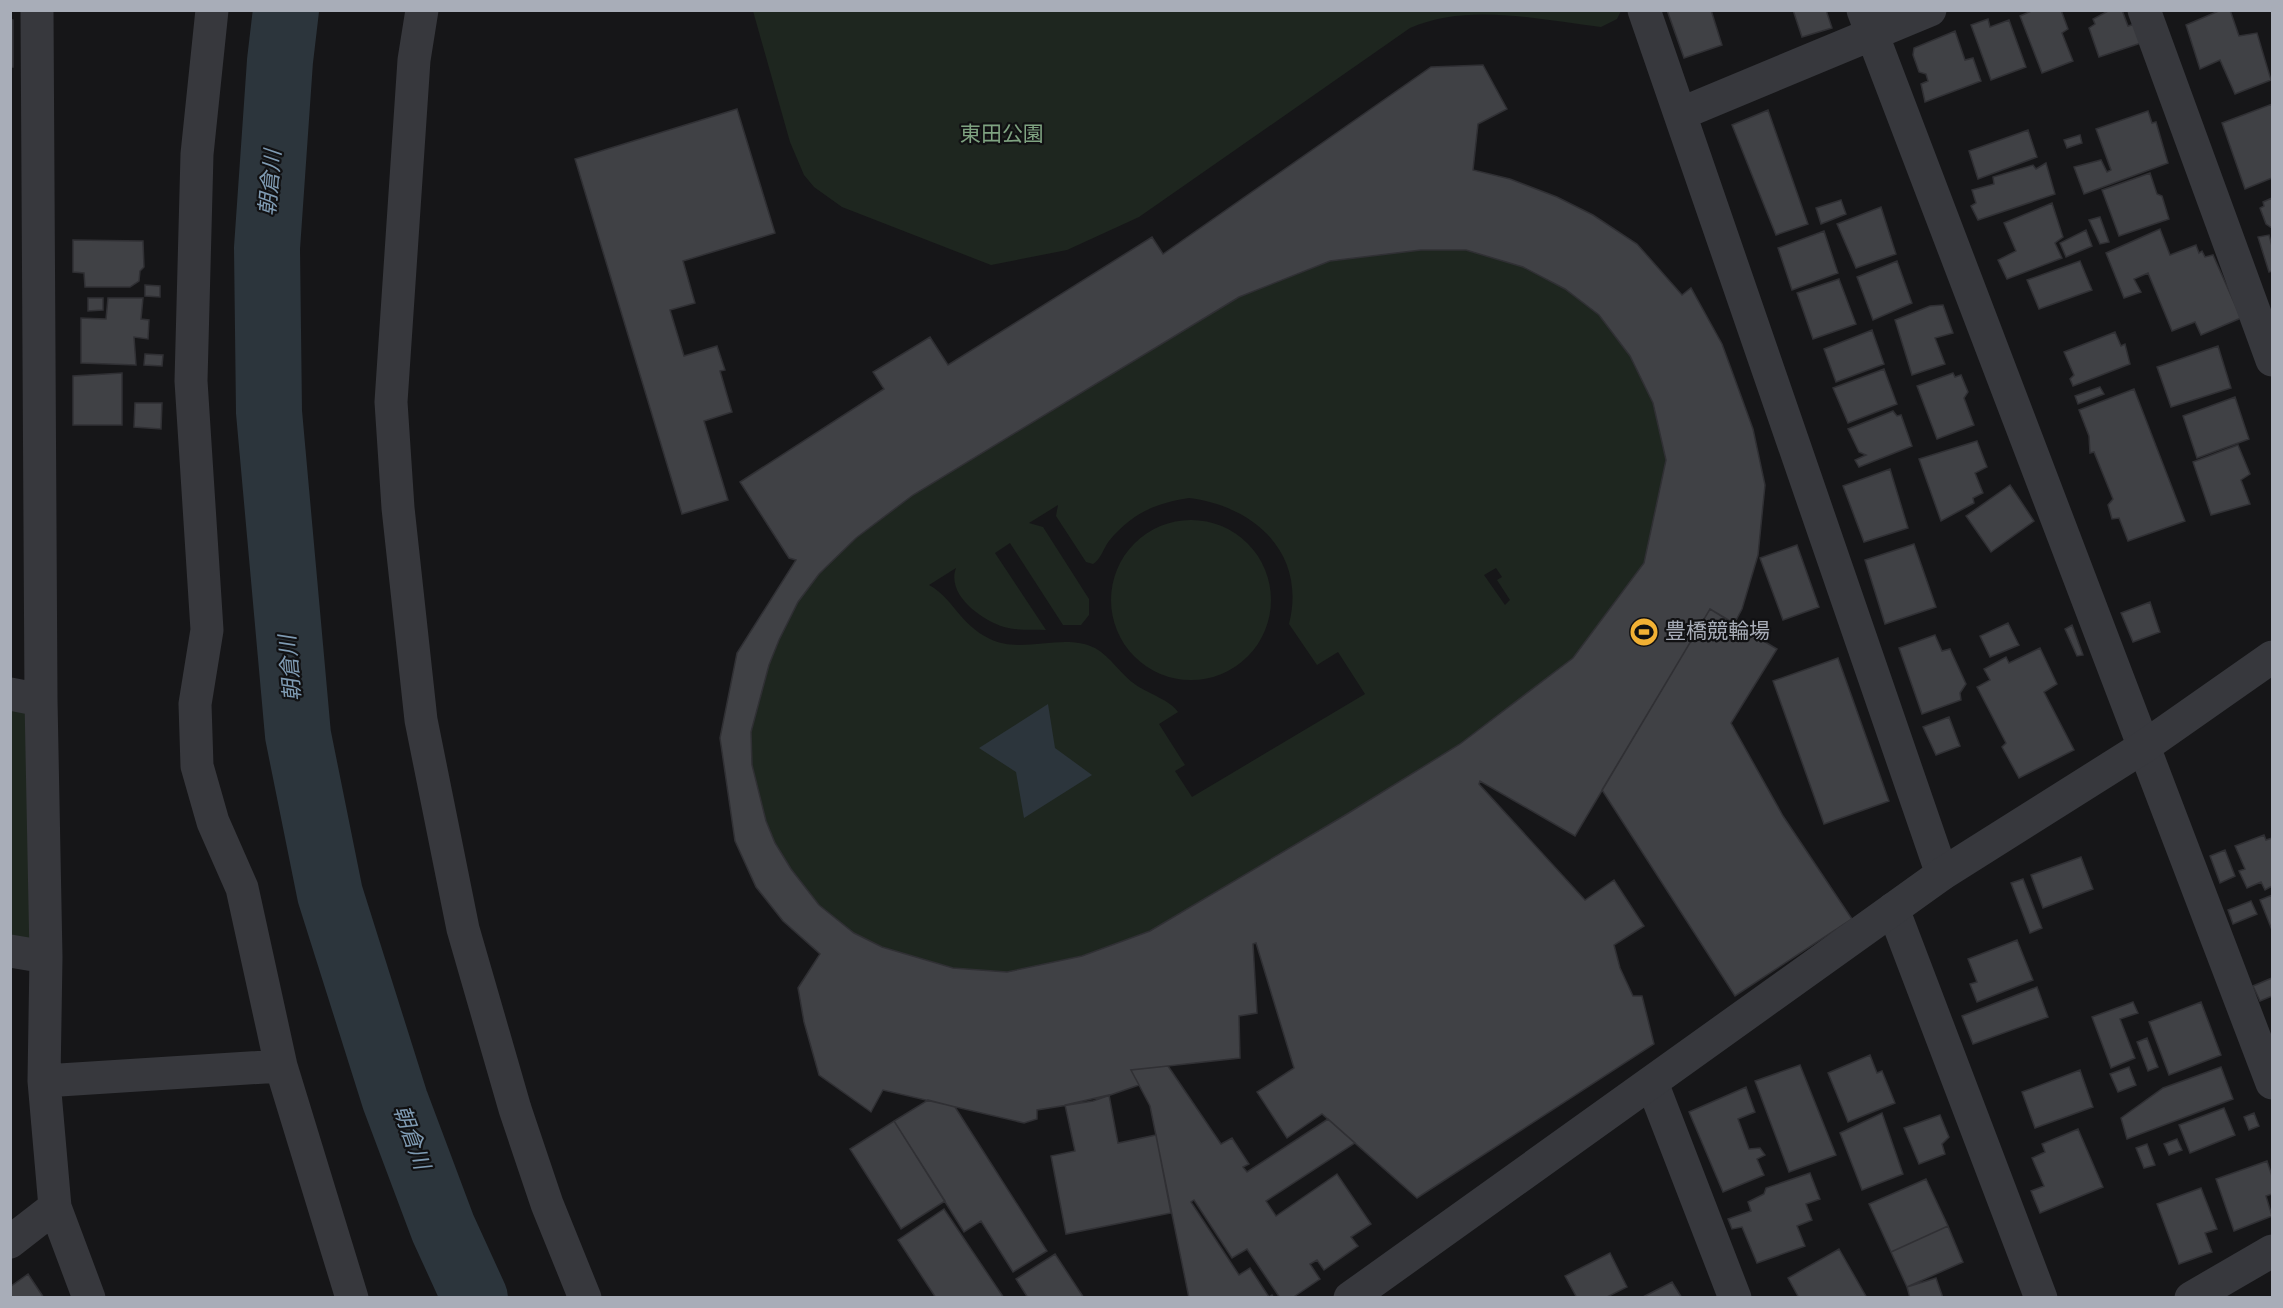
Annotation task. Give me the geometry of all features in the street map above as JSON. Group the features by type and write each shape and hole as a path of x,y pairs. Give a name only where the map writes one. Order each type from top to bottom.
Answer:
{"street":[{"path":"37,10 26,697 46,957 44,1081 55,1207 89,1298"},
{"path":"212,10 197,154 191,381 207,630 195,704 197,766 213,822 242,888 281,1066 352,1298"},
{"path":"422,10 414,60 391,402 398,508 421,720 466,940 515,1108 547,1204 585,1298"},
{"path":"1644,10 1942,874"},
{"path":"1680,114 1867,23 1930,10"},
{"path":"2144,10 2272,360"},
{"path":"1867,23 2272,1083"},
{"path":"1350,1298 1942,874 2145,746 2272,657"},
{"path":"1893,909 2041,1298"},
{"path":"10,951 46,957"},
{"path":"44,1081 281,1066"},
{"path":"1653,1083 1735,1298"},
{"path":"10,1242 55,1207"},
{"path":"2191,1298 2272,1251"}],"green space":[{"name":"東田公園","path":"753,10 1621,11 1617,19 1601,27 1529,17 1480,14 1433,20 1410,28 1139,217 1067,250 991,265 842,207 814,187 804,175 790,142"},
{"path":"1421,250 1466,250 1523,267 1565,289 1599,315 1630,356 1653,403 1666,460 1644,563 1573,658 1460,744 1150,931 1082,956 1007,972 953,968 882,947 854,933 819,905 791,869 775,843 766,821 752,765 751,732 769,665 798,602 819,574 856,538 913,495 1239,297 1330,261","holes":["1189,498 1235,511 1270,537 1282,555 1290,575 1293,599 1289,624 1317,665 1338,652 1365,694 1192,797 1175,771 1185,765 1159,724 1178,712 1170,704 1136,685 1095,648 1069,642 1016,645 990,639 963,619 944,597 929,585 956,568 954,578 961,597 986,619 1004,627 1046,630 995,553 1010,543 1063,625 1081,625 1089,615 1089,599 1043,527 1029,523 1058,505 1056,516 1086,562 1093,564 1117,532 1135,517 1165,503","1496,568 1502,577 1497,580 1510,600 1505,605 1484,575"]},
{"path":"1191,520 1207,521 1222,526 1236,533 1248,543 1258,555 1265,569 1270,584 1270,616 1265,631 1258,645 1248,657 1236,667 1222,674 1207,679 1191,680 1175,679 1160,674 1146,667 1134,657 1124,645 1117,631 1112,616 1111,600 1112,584 1117,569 1124,555 1134,543 1146,533 1160,526 1175,521"},
{"path":"10,694 41,700 46,957 11,951"}],"shaded area":[{"path":"1048,704 1055,748 1092,775 1024,818 1016,772 979,748"}],"building":[{"path":"1667,10 1711,10 1722,45 1684,58"},
{"path":"1793,10 1826,10 1832,28 1802,37"},
{"path":"2034,10 2061,10 2068,29 2062,33 2073,61 2042,73 2020,16"},
{"path":"2110,10 2122,10 2128,26 2135,24 2141,43 2099,57 2089,28 2095,24 2093,19"},
{"path":"2221,10 2230,10 2239,36 2257,33 2271,80 2235,94 2220,60 2200,69 2186,25"},
{"path":"10,19 13,20 13,67 10,67"},
{"path":"1988,19 1990,27 2009,20 2026,67 1991,80 1971,25"},
{"path":"1955,31 1965,60 1973,58 1981,81 1925,102 1921,84 1928,81 1926,74 1919,72 1913,55 1914,48"},
{"name":"豊橋競輪場","path":"1483,65 1507,109 1478,124 1473,170 1510,179 1557,197 1593,215 1637,244 1682,295 1691,288 1722,344 1753,429 1765,485 1758,555 1742,609 1734,624 1710,609 1575,836 1480,781 1479,784 1585,900 1614,880 1644,926 1614,945 1620,968 1633,996 1642,996 1654,1044 1417,1198 1322,1114 1287,1138 1257,1092 1294,1068 1256,943 1253,944 1257,1013 1239,1016 1240,1058 1131,1070 1139,1085 1093,1101 1037,1110 1037,1119 1024,1123 883,1090 871,1112 819,1075 804,1022 798,988 820,954 783,921 756,887 735,841 720,738 737,653 796,560 789,558 740,482 884,389 873,372 930,337 948,365 1152,237 1163,254 1431,67","holes":["1421,250 1466,250 1523,267 1565,289 1599,315 1630,356 1653,403 1666,460 1644,563 1573,658 1460,744 1347,814 1150,931 1082,956 1007,972 953,968 882,947 854,933 819,905 791,869 775,843 766,821 752,765 751,732 769,665 779,640 798,602 819,574 856,538 913,495 1239,297 1330,261"]},
{"path":"2272,104 2272,178 2245,189 2222,123"},
{"path":"737,109 775,233 683,261 695,303 670,310 684,356 717,346 725,370 720,371 732,412 704,421 728,500 682,514 575,159"},
{"path":"1768,110 1808,224 1776,235 1732,125"},
{"path":"2148,111 2152,123 2156,122 2168,163 2084,194 2074,167 2101,160 2107,172 2111,170 2096,129"},
{"path":"2028,130 2037,157 1978,179 1969,151"},
{"path":"2080,135 2082,143 2067,148 2064,140"},
{"path":"2046,163 2055,194 1978,220 1971,206 1976,203 1972,190 1994,184 1993,177 2033,165 2036,169"},
{"path":"2150,173 2157,194 2162,196 2169,219 2119,236 2102,190"},
{"path":"2272,198 2272,228 2266,224 2260,208 2264,206 2263,202"},
{"path":"1841,200 1846,214 1821,224 1816,208"},
{"path":"2052,203 2063,237 2055,243 2062,258 2007,279 1998,260 2016,251 2004,223"},
{"path":"1881,207 1896,254 1856,268 1837,224"},
{"path":"2100,217 2109,242 2100,244 2089,220"},
{"path":"2160,229 2170,255 2196,245 2199,253 2202,251 2205,257 2213,255 2241,318 2201,335 2195,322 2172,331 2148,273 2134,279 2141,292 2124,298 2106,253"},
{"path":"2086,230 2092,246 2066,257 2060,243"},
{"path":"1824,231 1838,273 1792,290 1778,248"},
{"path":"2269,235 2272,246 2272,271 2269,272 2258,237"},
{"path":"73,240 143,241 144,267 140,271 139,281 130,287 85,287 84,273 73,272"},
{"path":"1897,261 1912,303 1873,320 1857,277"},
{"path":"2080,261 2092,290 2039,309 2027,280"},
{"path":"1839,279 1856,324 1813,339 1797,293"},
{"path":"145,285 160,286 160,297 145,296"},
{"path":"88,298 103,298 103,310 88,311"},
{"path":"108,298 143,298 141,319 149,320 148,339 134,337 136,365 81,363 81,318 106,319"},
{"path":"1943,305 1953,333 1935,338 1945,364 1912,375 1895,320 1930,306"},
{"path":"1872,330 1884,364 1836,382 1824,349"},
{"path":"2115,332 2121,346 2125,344 2130,364 2073,386 2070,379 2074,375 2064,352"},
{"path":"2218,346 2231,388 2171,407 2157,367"},
{"path":"145,354 163,355 162,366 144,365"},
{"path":"1884,369 1897,404 1848,423 1833,388"},
{"path":"122,373 122,425 73,425 73,376"},
{"path":"1953,373 1955,377 1961,375 1968,392 1964,398 1974,425 1937,439 1917,386"},
{"path":"2100,387 2104,394 2078,404 2075,396"},
{"path":"2134,389 2185,521 2128,541 2119,518 2112,519 2108,505 2113,499 2094,452 2090,453 2089,436 2079,410"},
{"path":"2235,397 2249,439 2197,458 2183,416"},
{"path":"135,403 162,403 161,429 134,427"},
{"path":"1893,411 1897,416 1901,415 1912,446 1859,467 1855,460 1866,455 1859,452 1848,429"},
{"path":"1977,441 1987,467 1975,473 1983,493 1973,498 1974,503 1941,521 1919,459"},
{"path":"2238,445 2250,474 2241,480 2250,504 2211,515 2193,462"},
{"path":"1890,469 1908,528 1864,542 1843,486"},
{"path":"2010,485 2034,521 1991,552 1966,516"},
{"path":"1914,544 1936,607 1885,624 1865,560"},
{"path":"1797,545 1819,607 1783,620 1760,558"},
{"path":"2150,602 2160,632 2133,642 2121,613"},
{"path":"1710,609 1777,649 1731,723 1783,816 1852,919 1735,996 1602,790"},
{"path":"2008,623 2019,645 1990,657 1980,636"},
{"path":"2072,625 2083,655 2077,656 2065,629"},
{"path":"1935,635 1942,651 1950,649 1966,684 1960,693 1961,700 1922,714 1899,648"},
{"path":"2040,648 2057,684 2044,692 2074,750 2019,778 2002,747 2006,743 1977,687 1990,680 1984,669 2006,657 2009,663"},
{"path":"1838,658 1889,801 1824,824 1773,681"},
{"path":"1949,717 1960,746 1936,755 1923,727"},
{"path":"2264,835 2266,840 2272,838 2272,886 2265,890 2261,882 2247,888 2239,871 2245,869 2235,846"},
{"path":"2225,850 2235,876 2220,883 2210,856"},
{"path":"2081,857 2093,889 2043,908 2031,875"},
{"path":"2023,879 2042,928 2030,933 2011,883"},
{"path":"2272,895 2272,930 2260,900"},
{"path":"2251,901 2257,914 2233,924 2228,910"},
{"path":"2017,940 2033,980 1977,1002 1970,984 1977,982 1968,959"},
{"path":"2272,978 2272,996 2260,1001 2253,986"},
{"path":"2037,987 2048,1017 1973,1044 1962,1016"},
{"path":"2133,1002 2138,1013 2120,1019 2135,1058 2111,1068 2092,1017"},
{"path":"2201,1002 2221,1055 2169,1075 2149,1022"},
{"path":"2147,1038 2158,1067 2148,1071 2137,1042"},
{"path":"1870,1055 1877,1073 1882,1071 1895,1103 1848,1122 1828,1073"},
{"path":"1800,1065 1836,1155 1789,1172 1755,1081"},
{"path":"1168,1066 1221,1144 1232,1138 1249,1164 1243,1167 1247,1172 1328,1119 1355,1143 1266,1201 1276,1216 1337,1174 1371,1224 1351,1237 1358,1246 1324,1270 1317,1260 1310,1264 1320,1279 1292,1298 1280,1298 1247,1249 1232,1258 1194,1200 1191,1202 1239,1275 1250,1268 1269,1297 1272,1295 1274,1298 1189,1298 1150,1106 1131,1070"},
{"path":"2129,1067 2136,1085 2118,1092 2110,1074"},
{"path":"2221,1067 2233,1099 2127,1139 2121,1118 2163,1088"},
{"path":"2080,1070 2093,1107 2035,1128 2022,1092"},
{"path":"1746,1087 1755,1112 1738,1119 1749,1149 1760,1148 1765,1155 1757,1159 1764,1175 1723,1192 1689,1112"},
{"path":"1109,1095 1118,1143 1156,1135 1171,1213 1066,1234 1051,1156 1075,1151 1065,1105"},
{"path":"928,1100 955,1107 1047,1251 1013,1272 981,1221 964,1232 894,1121"},
{"path":"2224,1108 2235,1135 2190,1153 2179,1125"},
{"path":"1882,1113 1903,1174 1862,1190 1840,1133"},
{"path":"2254,1113 2259,1126 2249,1130 2244,1117"},
{"path":"1940,1115 1949,1137 1942,1144 1945,1154 1919,1164 1904,1128"},
{"path":"894,1121 945,1201 901,1229 850,1149"},
{"path":"2078,1129 2103,1187 2040,1213 2031,1191 2044,1186 2032,1158 2045,1152 2042,1144"},
{"path":"2177,1139 2182,1150 2169,1155 2164,1144"},
{"path":"2147,1144 2155,1165 2144,1168 2136,1148"},
{"path":"2267,1161 2272,1176 2272,1194 2266,1196 2272,1216 2234,1231 2216,1179"},
{"path":"1810,1173 1820,1199 1806,1204 1812,1220 1797,1226 1805,1246 1757,1263 1742,1227 1732,1229 1728,1219 1751,1211 1748,1202 1764,1194 1766,1188"},
{"path":"1926,1179 1948,1226 1891,1252 1869,1204"},
{"path":"2201,1188 2217,1229 2205,1233 2212,1252 2179,1264 2157,1204"},
{"path":"944,1209 1004,1298 936,1298 898,1240"},
{"path":"1948,1226 1963,1262 1907,1287 1891,1252"},
{"path":"1839,1249 1867,1298 1799,1298 1788,1278"},
{"path":"1610,1253 1627,1287 1605,1298 1577,1298 1565,1276"},
{"path":"1055,1254 1084,1298 1028,1298 1016,1279"},
{"path":"28,1274 44,1298 10,1298 10,1287"},
{"path":"1936,1278 1943,1298 1910,1298 1907,1287"},
{"path":"1672,1282 1682,1298 1641,1298"}],"waterway":[{"name":"朝倉川","path":"286,10 280,61 267,248 269,412 298,735 330,894 395,1100 443,1228 475,1298"}],"place":[{"name":"豊橋競輪場","path":"1644,632"}]}
